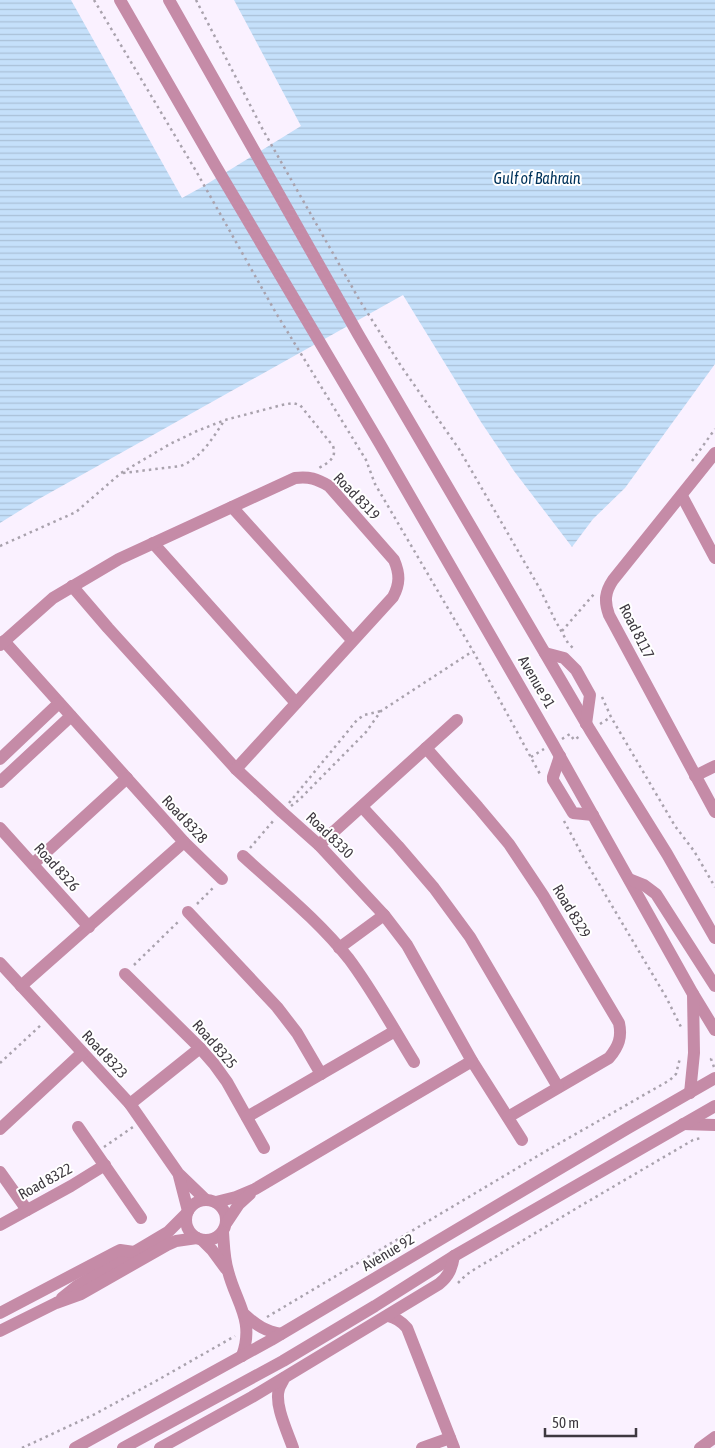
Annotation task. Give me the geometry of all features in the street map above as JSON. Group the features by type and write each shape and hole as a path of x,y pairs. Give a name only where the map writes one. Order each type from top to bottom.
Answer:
{"street":[{"name":"Avenue 91","path":"120,0 560,756 715,1030"},
{"name":"Avenue 91","path":"169,0 358,334 588,727 715,938"},
{"name":"Road 8117","path":"715,453 613,580 607,589 605,597 605,605 609,615 715,812"},
{"path":"2,643 53,598 118,559 295,478 305,476"},
{"name":"Road 8319","path":"236,768 393,597 397,588 399,579 394,560 329,486 318,479 305,476"},
{"path":"682,496 715,558"},
{"path":"232,507 352,640"},
{"path":"153,543 296,703"},
{"name":"Road 8330","path":"72,586 236,768 319,845 384,915 408,946 472,1061 522,1140"},
{"name":"Road 8328","path":"2,643 71,716 184,842 222,879"},
{"path":"545,653 564,658 576,670 590,695 588,727"},
{"path":"0,759 59,703"},
{"path":"0,782 71,716"},
{"path":"319,845 458,720"},
{"name":"Road 8329","path":"426,748 508,844 544,895 619,1023 620,1041 609,1058 508,1117"},
{"path":"560,756 553,780 561,795 573,813 593,815"},
{"path":"696,776 715,766"},
{"path":"32,864 127,778"},
{"path":"362,807 434,888 470,937 558,1087"},
{"name":"Road 8326","path":"0,828 89,927"},
{"path":"21,986 184,842"},
{"path":"242,856 315,920 349,959 414,1062"},
{"path":"629,879 644,885 656,894 715,986"},
{"path":"188,912 277,1007 297,1033 321,1074"},
{"path":"339,948 384,915"},
{"name":"Road 8323","path":"0,963 130,1104 178,1173 191,1187 211,1201"},
{"name":"Road 8325","path":"125,974 200,1048 227,1082 264,1148"},
{"path":"690,1093 694,1053 693,994"},
{"path":"247,1117 394,1031"},
{"path":"130,1104 200,1048"},
{"path":"0,1128 82,1053"},
{"path":"242,1356 251,1327 228,1271 212,1250 188,1230 186,1218 190,1207 197,1202 236,1197 255,1189 472,1061"},
{"name":"Avenue 92","path":"74,1448 281,1334 715,1078"},
{"path":"123,1448 284,1361 376,1306 454,1256 715,1106"},
{"path":"683,1124 715,1125"},
{"path":"78,1127 141,1218"},
{"name":"Road 8322","path":"0,1225 105,1165"},
{"path":"0,1172 27,1210"},
{"name":"Road 8323","path":"178,1173 188,1212"},
{"path":"0,1331 56,1303 87,1292 176,1241 214,1239 225,1227 240,1204 255,1189"},
{"path":"211,1201 224,1210 228,1271"},
{"path":"56,1303 77,1286 168,1232 188,1212"},
{"path":"0,1313 116,1252 134,1252"},
{"path":"160,1448 252,1398 409,1304 446,1279 450,1273 454,1256"},
{"path":"409,1304 408,1320 411,1336 452,1443 422,1448"},
{"path":"388,1316 402,1322 411,1336"},
{"path":"251,1327 281,1334"},
{"path":"284,1378 279,1389 278,1399 293,1448"},
{"path":"252,1398 262,1396 268,1398 280,1410"},
{"path":"700,1448 715,1437"}],"path":[{"path":"94,0 196,171 308,365 366,460 375,484 473,651 542,778"},
{"path":"196,0 263,130 360,301 401,366 459,449 540,589 568,643 579,654"},
{"path":"0,546 76,512 121,473 170,444 225,420 293,402 300,405 335,451 332,459 305,476"},
{"path":"121,473 181,466 187,463 202,452 225,420"},
{"path":"242,856 282,812 358,720 364,715 381,711 473,651"},
{"path":"599,689 611,716 675,826 694,851 715,887"},
{"path":"282,812 299,800 366,732 381,711"},
{"path":"531,757 570,734 574,740 588,727 611,716"},
{"path":"563,819 684,1031"},
{"path":"125,974 222,879"},
{"path":"0,1063 49,1017"},
{"path":"22,1448 104,1409 156,1381 670,1080 676,1074 681,1056"},
{"path":"715,1056 711,1059 715,1069"},
{"path":"96,1152 142,1121"},
{"path":"455,1286 466,1275 483,1264 582,1204 693,1140 704,1137"}],"water":[{"name":"Gulf of Bahrain","path":"0,0 71,0 182,198 301,126 234,0 715,0 715,364 625,488 593,519 572,547 514,471 481,422 403,295 37,500 0,523"}]}
